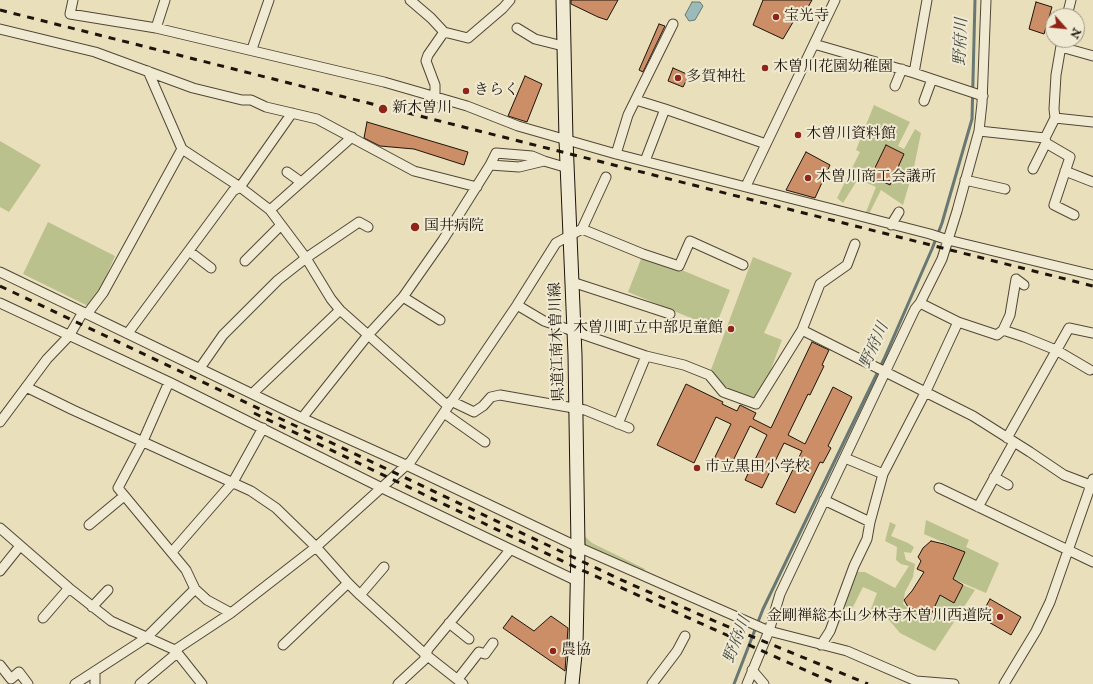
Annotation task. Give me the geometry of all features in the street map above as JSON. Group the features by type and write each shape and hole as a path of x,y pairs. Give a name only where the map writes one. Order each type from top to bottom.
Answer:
{"main road":[{"name":"県道江南木曽川線","path":"563,0 566,140 574,331 578,547 576,645 572,684"}],"street":[{"path":"73,0 70,14 156,28 384,82 467,106 518,126 616,154 746,186 930,234 946,240 1093,275"},
{"path":"156,28 164,0"},
{"path":"252,50 269,0"},
{"path":"410,0 431,18 444,32 468,38 504,8 510,0"},
{"path":"746,186 835,0"},
{"path":"914,73 927,0"},
{"path":"747,684 780,594 845,458 884,371 942,258 979,131 986,0"},
{"path":"616,154 628,115 673,24"},
{"path":"517,28 535,39 563,46"},
{"path":"0,29 95,52 193,88 242,100 251,100 266,107 317,119 414,171 477,187"},
{"path":"435,96 436,85 426,61 428,55 444,32"},
{"path":"814,44 914,73 981,95"},
{"path":"1033,169 1055,118 1054,109 1056,75 1060,48"},
{"path":"1073,48 1093,56"},
{"path":"895,86 902,70"},
{"path":"148,71 182,149 240,187 270,210 306,258 331,299 340,310 448,406 485,442"},
{"path":"924,101 932,79"},
{"path":"636,100 766,144"},
{"path":"645,161 665,109"},
{"path":"128,333 233,191 240,187 292,113"},
{"path":"1055,118 1093,122"},
{"path":"979,131 1046,140 1070,157 1054,205 1074,215"},
{"path":"270,210 352,137"},
{"path":"0,422 47,359 69,336 85,313 103,293 182,149"},
{"path":"302,418 368,335 402,297 443,240 477,187 496,153 532,156 568,168"},
{"path":"523,155 524,166"},
{"path":"490,165 519,167 544,161"},
{"path":"1065,171 1093,182"},
{"path":"287,172 301,182"},
{"path":"140,684 176,651 231,613 316,547 411,462 517,305 556,243 582,229 606,177"},
{"path":"965,180 1005,189"},
{"path":"891,225 899,212"},
{"path":"200,368 223,335 278,280 306,258 360,222 368,227"},
{"path":"245,261 281,225"},
{"path":"582,229 643,254 679,266 690,242 743,265"},
{"path":"517,305 544,320 574,331 646,356 684,365 709,375 724,392 756,404 802,330 820,284 847,265 855,244"},
{"path":"189,251 211,268"},
{"path":"0,272 302,418 406,465 578,547 766,630 847,651 916,681 954,684"},
{"path":"920,303 958,322 997,335 1003,330 1010,315 1016,280 1024,285"},
{"path":"572,282 670,314"},
{"path":"402,297 440,320"},
{"path":"0,304 169,382 382,488 577,581"},
{"path":"253,393 340,310"},
{"path":"821,645 830,631 854,566 867,539 883,474 926,391 958,322"},
{"path":"978,507 1056,350 1069,328 1091,333 1093,323"},
{"path":"802,330 926,391 973,416 1064,475 1092,483 1050,602 1036,631 1004,684"},
{"path":"1003,330 1056,350 1090,370"},
{"path":"618,424 646,356"},
{"path":"169,382 143,441 118,488 186,570 195,589 206,600 231,613"},
{"path":"26,387 73,410 251,490 276,508 316,547 360,595 425,654 460,682 479,652 485,654 493,643"},
{"path":"448,406 474,412 491,398 500,396 585,410 629,428"},
{"path":"172,552 233,482 263,428"},
{"path":"845,458 883,474"},
{"path":"994,477 1008,485"},
{"path":"939,488 1093,562"},
{"path":"89,525 124,496"},
{"path":"824,500 870,522"},
{"path":"0,528 69,588 110,621 176,651 202,684"},
{"path":"0,572 20,546"},
{"path":"398,684 424,660 425,654 448,623 510,550"},
{"path":"360,595 384,567"},
{"path":"283,645 348,583"},
{"path":"43,618 69,588"},
{"path":"75,684 146,638 195,589"},
{"path":"92,606 108,590"},
{"path":"448,623 469,639"},
{"path":"652,684 677,652 685,636"},
{"path":"0,665 11,679 19,672 28,684"},
{"path":"752,670 764,684"},
{"path":"95,671 95,684"}],"green space":[{"path":"874,105 910,122 898,146 904,149 915,129 921,133 914,167 903,205 881,190 869,214 864,217 876,187 858,179 843,203 837,198 860,152 856,150","holes":["886,145 904,154 889,185 871,176"]},
{"path":"0,141 41,165 9,212 0,207"},
{"path":"48,222 115,256 92,308 23,274"},
{"path":"643,254 730,290 715,328 628,292"},
{"path":"753,257 792,273 764,333 782,340 760,398 723,392 709,375"},
{"path":"926,520 969,540 966,547 999,563 986,593 953,579 965,552 924,534"},
{"path":"890,522 896,525 891,536 914,547 911,553 904,552 906,560 915,564 913,577 905,592 903,604 911,611 935,619 936,615 932,612 940,595 954,603 963,585 975,590 935,651 900,633 883,613 867,619 877,593 863,587 851,611 844,605 857,572 865,572 895,588 909,566 901,564 896,560 897,547 885,541"},
{"path":"578,530 592,543 645,569 641,575 578,547"}],"water":[{"path":"692,2 700,2 703,6 695,20 689,21 685,15"}],"building":[{"path":"571,0 618,0 607,20 571,4"},
{"name":"宝光寺","path":"763,0 812,0 807,9 802,7 783,39 753,25"},
{"path":"1036,2 1052,7 1045,8 1044,34 1029,29"},
{"path":"659,24 665,26 643,72 639,70"},
{"name":"多賀神社","path":"673,68 689,75 683,87 668,81"},
{"path":"525,76 542,84 527,122 508,116"},
{"path":"367,122 468,152 464,165 414,149 380,146 364,138"},
{"path":"886,145 904,154 890,185 871,176"},
{"name":"木曽川商工会議所","path":"806,152 830,165 815,198 786,190"},
{"path":"812,342 829,350 822,365 824,366 810,395 808,394 788,435 805,444 833,387 852,397 828,446 831,448 823,463 820,462 795,513 776,504 802,451 784,443 762,488 745,480 767,435 750,426 730,467 714,459 731,424 716,417 694,463 657,445 686,384 723,402 722,404 737,411 740,405 756,413 753,419 771,428"},
{"path":"931,541 965,552 953,579 963,585 954,603 940,595 930,617 908,607 904,600 912,591 924,572 917,569 921,561 918,557 923,548"},
{"name":"金剛禅総本山少林寺木曽川西道院","path":"990,599 1021,617 1011,635 980,617"},
{"name":"農協","path":"512,616 534,631 551,616 568,628 565,671 503,628"}],"waterway":[{"name":"野府川","path":"734,684 763,609 884,359 942,223 972,119 975,0"}],"railway":[{"path":"0,10 1093,286"},
{"path":"0,286 617,578 719,623 868,684"},
{"path":"254,413 575,567 836,684"}],"place":[{"name":"宝光寺","path":"776,17"},
{"name":"木曽川花園幼稚園","path":"765,68"},
{"name":"多賀神社","path":"678,78"},
{"name":"きらく","path":"466,91"},
{"name":"新木曽川","path":"383,109"},
{"name":"木曽川資料館","path":"798,135"},
{"name":"木曽川商工会議所","path":"808,178"},
{"name":"国井病院","path":"415,227"},
{"name":"木曽川町立中部児童館","path":"731,329"},
{"name":"市立黒田小学校","path":"697,468"},
{"name":"金剛禅総本山少林寺木曽川西道院","path":"1000,617"},
{"name":"農協","path":"553,651"}]}
